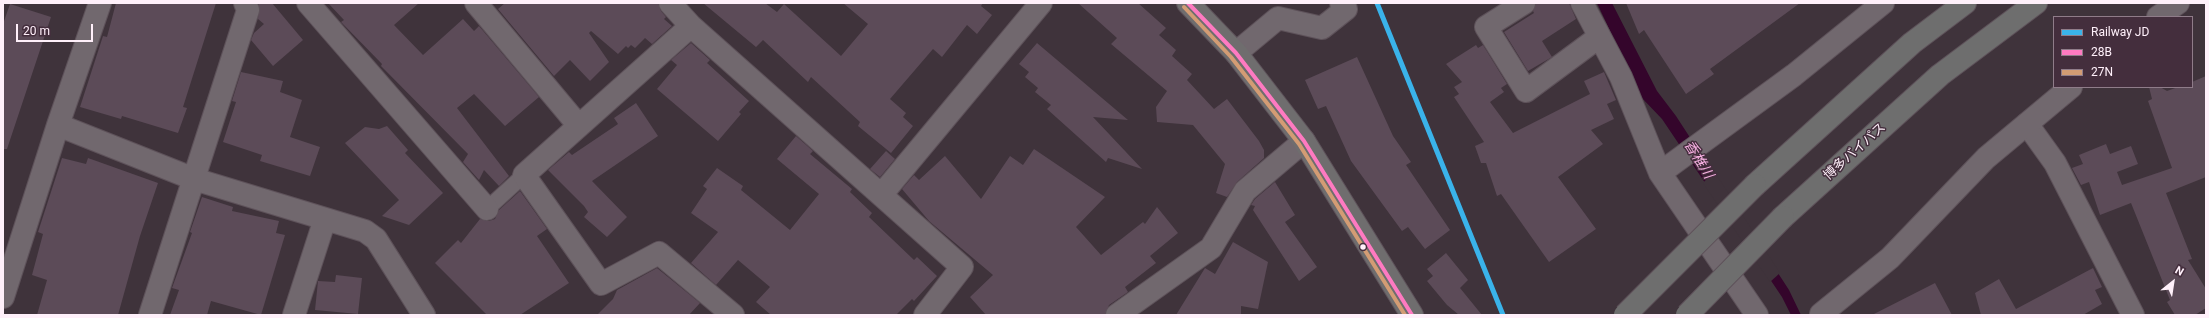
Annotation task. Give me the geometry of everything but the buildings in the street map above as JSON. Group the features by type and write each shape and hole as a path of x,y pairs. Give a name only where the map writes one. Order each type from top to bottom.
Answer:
{"highway":[{"path":"1626,315 1754,185 1912,43 1965,3"},
{"name":"博多バイパス","path":"1687,315 1783,217 1940,75 2036,3"}],"main road":[{"path":"1188,3 1236,53 1304,141 1401,302 1412,315"}],"street":[{"path":"3,297 58,125 100,3"},
{"path":"150,315 248,10 245,3"},
{"path":"308,3 487,208"},
{"path":"476,3 579,126"},
{"path":"670,3 691,26 882,194 962,267 925,315"},
{"path":"882,194 1041,3"},
{"path":"1236,53 1278,18 1322,28 1346,9 1341,3"},
{"path":"1524,3 1486,27 1526,91 1600,37"},
{"path":"1582,3 1621,77 1660,172 1757,315"},
{"path":"1660,172 1794,76 1884,3"},
{"path":"2159,16 2178,3"},
{"path":"691,26 524,175 601,284 660,253 734,315"},
{"path":"1821,315 1890,258 1986,158 2070,88"},
{"path":"2027,124 2055,163 2133,315"},
{"path":"58,125 194,179 365,230 376,239 424,315"},
{"path":"1117,315 1211,248 1245,192 1304,141"},
{"path":"294,315 324,219"}],"lane":[{"path":"487,208 524,175"}],"water":[{"name":"香椎川","path":"1597,3 1612,3 1657,91 1676,116 1789,290 1801,315 1791,315 1782,297 1662,119 1641,97"}],"pier":[{"path":"1714,171 1780,273 1770,282 1703,183"}],"rail line":[{"name":"JD","path":"1377,3 1503,315"}],"transit line":[{"name":"28B","path":"1188,3 1236,53 1304,141 1412,315"},
{"name":"27N","path":"1184,7 1231,57 1299,144 1405,315"}]}
